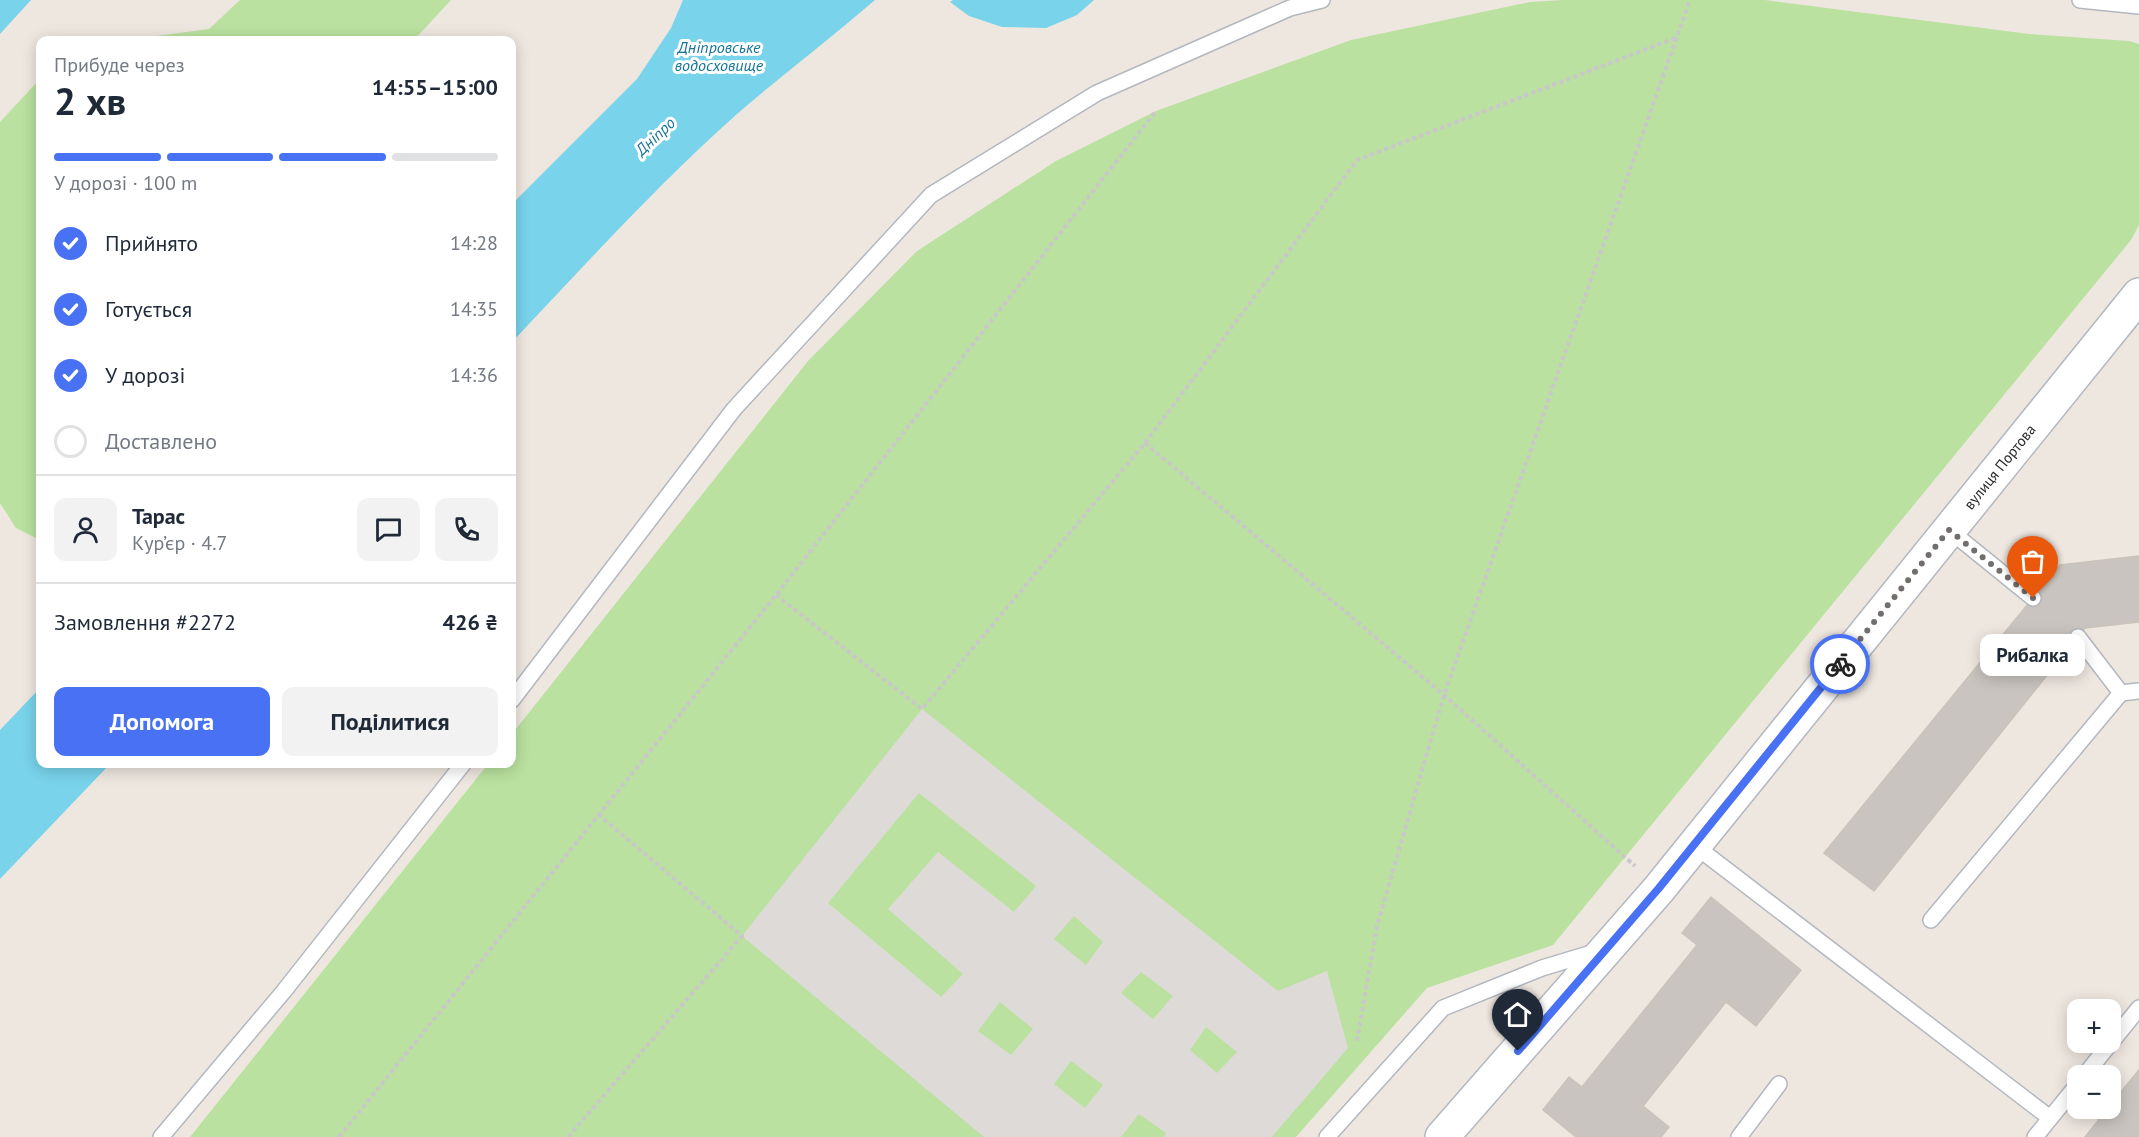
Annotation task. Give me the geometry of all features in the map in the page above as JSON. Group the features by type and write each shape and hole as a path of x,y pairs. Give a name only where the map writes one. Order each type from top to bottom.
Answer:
{"street":[{"name":"вулиця Портова","path":"1442,1137 1610,947 1659,888 2139,295"}],"lane":[{"path":"516,695 734,409 931,195 1097,93 1290,8 1322,0"},
{"path":"2080,0 2139,6"},
{"path":"1949,530 2033,598"},
{"path":"2078,637 2121,693"},
{"path":"1931,920 2121,693 2139,691"},
{"path":"161,1137 284,991 460,768"},
{"path":"1694,845 2050,1118"},
{"path":"1327,1137 1443,1008 1542,968 1610,947"},
{"path":"2093,1065 2139,1008"},
{"path":"1739,1137 1779,1084"},
{"path":"2036,1137 2067,1097"}],"path":[{"path":"1357,1041 1377,926 1444,695 1690,0"},
{"path":"776,595 922,709 1145,443 1357,160 1678,36"},
{"path":"339,1137 776,595 1156,111"},
{"path":"1145,443 1444,695 1659,888"},
{"path":"568,1137 742,936 599,815"}],"green space":[{"path":"240,0 451,0 418,36 156,36 209,29"},
{"path":"1765,0 2029,34 2129,41 2139,44 2139,225 2131,240 1553,945 1427,988 1296,1137 190,1137 485,768 516,768 516,729 808,361 917,251 1056,161 1156,111 1351,40 1530,2"},
{"path":"36,83 36,538 16,528 0,503 0,122"}],"shaded area":[{"path":"922,709 1278,991 1327,971 1348,1048 1272,1137 1164,1137 1166,1133 1139,1114 1121,1137 984,1137 742,936","holes":["919,793 1036,886 1014,912 938,852 888,909 963,974 941,997 828,903","1074,916 1103,942 1086,965 1054,939","1141,972 1173,996 1153,1019 1121,993","1000,1002 1033,1029 1011,1055 978,1031","1206,1027 1237,1052 1217,1073 1190,1050","1071,1061 1103,1085 1085,1108 1054,1084"]}],"water":[{"path":"0,0 31,0 0,34"},
{"name":"Дніпровське водосховище","path":"683,0 875,0 707,141 516,338 516,200 637,79 671,28"},
{"path":"953,0 1094,0 1077,15 1046,28 1002,27 969,16 950,2"},
{"path":"36,692 36,768 106,768 0,879 0,730"}],"building":[{"path":"2139,556 2139,622 2085,628 1874,891 1824,853 2060,565"},
{"path":"1711,897 1801,970 1756,1026 1726,1002 1643,1106 1669,1127 1661,1137 1576,1137 1543,1110 1569,1077 1582,1087 1697,945 1682,933"},
{"path":"2139,1070 2139,1137 2085,1137 2099,1119 2121,1119 2121,1092"}],"way so far":[{"path":"1840,664 1949,530 2033,598"}],"place":[{"name":"Рибалка","path":"2033,598"}],"route":[{"path":"1518,1051 1610,947 1840,664"}],"water label":[{"name":"Дніпро","path":"655,136"}]}
